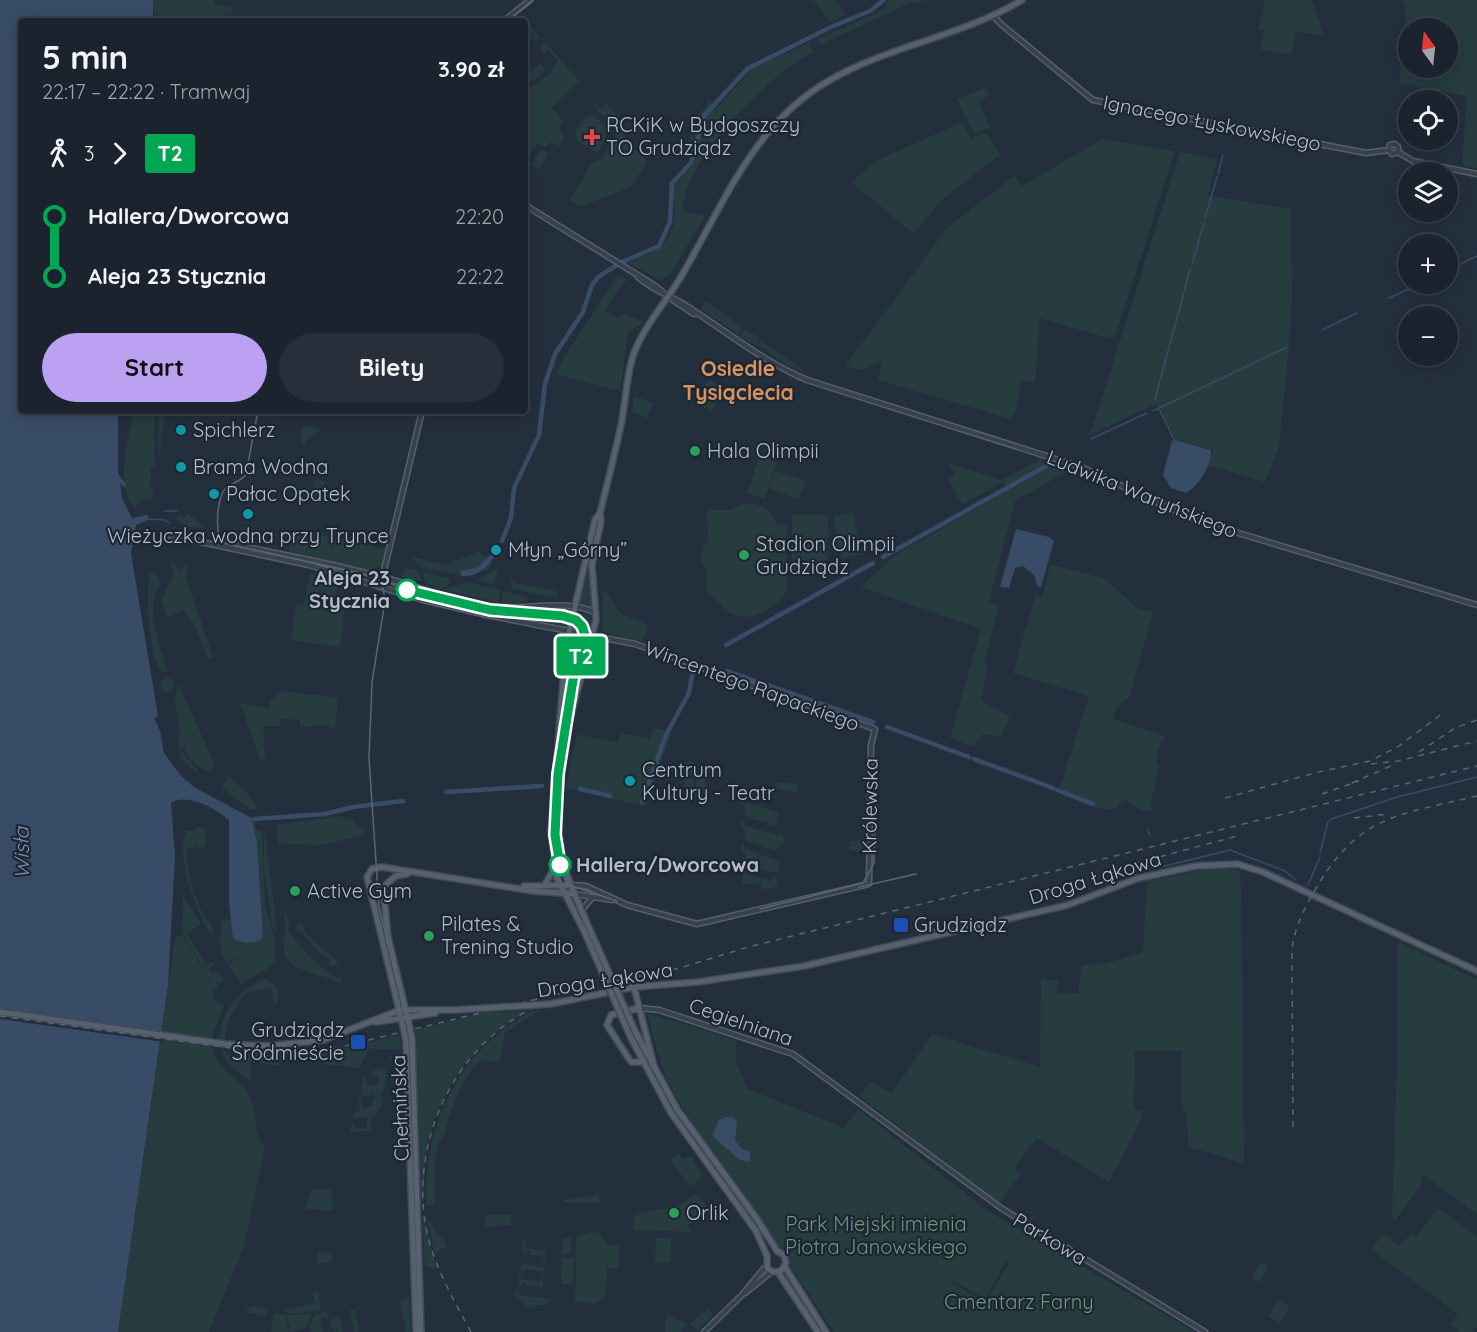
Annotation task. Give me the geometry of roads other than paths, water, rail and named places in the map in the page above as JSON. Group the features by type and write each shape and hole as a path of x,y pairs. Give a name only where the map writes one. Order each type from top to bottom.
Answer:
{"main road":[{"path":"785,1266 778,1272 771,1272 766,1266 767,1256 748,1219 671,1113 643,1062 586,929 570,885 559,842 564,754 574,699 593,637 597,613 592,564 601,521 600,513 621,425 634,353 743,163 763,138 806,97 831,79 875,58 994,17 1022,0"},
{"path":"586,929 560,886 554,868 551,832 566,645 595,520 600,513"},
{"name":"Droga Łąkowa","path":"404,1013 534,1007 634,987 698,982 811,965 1068,905 1139,878 1212,863 1237,864 1263,872 1477,971"},
{"path":"418,874 396,876 383,887 375,888 369,885 369,872 380,867 574,894"},
{"path":"544,886 554,868"},
{"name":"Chełmińska","path":"369,885 397,999 404,1013"},
{"path":"498,885 570,885"},
{"name":"Chełmińska","path":"383,887 388,937 409,1040 421,1332"},
{"path":"634,987 656,1075"},
{"path":"371,1023 395,1008 397,999"},
{"path":"639,1008 611,1015 607,1025 631,1062 643,1062"},
{"path":"0,1012 225,1044 269,1046 311,1043 404,1013"},
{"path":"387,1014 404,1013"},
{"path":"633,1035 677,1109 746,1203 777,1251 786,1258 785,1266 826,1332"},
{"name":"Chełmińska","path":"409,1040 416,1332"},
{"path":"767,1256 777,1251"},
{"path":"778,1272 818,1332"}],"street":[{"path":"508,18 530,0"},
{"name":"Ignacego Łyskowskiego","path":"994,17 1041,59 1093,100 1366,153 1389,150"},
{"path":"1398,152 1392,154 1389,150 1390,145 1395,144 1398,152 1417,162 1477,174"},
{"name":"Ludwika Waryńskiego","path":"528,207 638,276 651,288 684,304 700,317 776,366 807,380 1082,467 1195,520 1477,605"},
{"path":"380,587 421,414"},
{"path":"168,535 318,568 423,600 593,637"},
{"path":"214,544 231,544 383,577 424,591 493,607 575,606 597,613"},
{"name":"Wincentego Rapackiego","path":"593,637 644,647 875,729"},
{"name":"Królewska","path":"617,901 694,924 869,884 871,745 875,729"},
{"path":"570,885 586,886 617,901"},
{"path":"574,894 617,901"},
{"path":"581,911 592,898"},
{"name":"Cegielniana","path":"639,1008 659,1010 793,1054 901,1136"},
{"name":"Parkowa","path":"901,1136 1020,1221 1205,1332"},
{"path":"705,1332 742,1295 766,1266"},
{"path":"742,1295 771,1272"}],"water":[{"name":"Wisła","path":"0,0 153,0 153,18 18,18 18,414 118,414 118,473 126,485 124,487 120,483 122,498 132,518 148,515 148,520 136,525 131,553 158,716 154,718 160,731 164,753 181,776 194,787 255,820 252,821 257,842 263,937 253,942 233,938 229,903 229,820 201,803 185,799 171,803 175,856 168,985 118,1332 0,1332"},
{"path":"1176,440 1211,450 1211,456 1203,475 1186,493 1171,488 1163,475 1172,441"},
{"path":"1016,529 1049,537 1054,541 1041,587 1038,587 1034,575 1023,566 1015,568 1009,588 1000,587"},
{"path":"491,554 494,557 484,569 476,574 461,576 460,571 477,568"},
{"path":"732,1117 737,1122 735,1140 742,1149 750,1151 750,1162 740,1160 712,1136 719,1120"}],"waterway":[{"path":"502,541 511,518 514,488 539,435 545,384 555,354 583,312 592,285 598,277 620,263 659,246 670,222 672,183 691,163 704,116 747,69 831,27 870,11 884,0"},
{"path":"1218,174 1223,155"},
{"path":"1205,218 1217,177"},
{"path":"1192,264 1204,223"},
{"path":"1458,265 1477,256"},
{"path":"1155,399 1190,270"},
{"path":"1389,298 1398,294"},
{"path":"1322,330 1357,313"},
{"path":"1153,411 1287,347"},
{"path":"1159,409 1175,441"},
{"path":"1091,439 1147,413"},
{"path":"883,557 1050,464"},
{"path":"165,511 177,511"},
{"path":"148,519 165,520 169,523"},
{"path":"726,645 873,563"},
{"path":"642,802 666,735 689,693 693,670"},
{"path":"727,671 873,722"},
{"path":"887,727 969,757"},
{"path":"974,759 1053,788"},
{"path":"1320,853 1328,822 1332,819 1397,797 1477,777"},
{"path":"446,792 542,786"},
{"path":"580,789 610,796"},
{"path":"1057,790 1093,804"},
{"path":"255,819 325,814 353,807 403,801"},
{"path":"1147,829 1150,835"},
{"path":"1157,861 1159,865 1165,866 1230,850 1285,871 1296,880"},
{"path":"1308,885 1320,857"}],"tram line":[{"path":"511,18 533,0"},
{"path":"257,414 246,474 242,479 226,488 220,499 218,532 223,543 378,577 402,589 469,605 563,616 581,624 586,640 573,679 564,724 557,786 556,846 560,869 569,885 617,901"},
{"path":"372,577 383,588 385,601 372,682 369,758 379,907 408,1024 412,1059 419,1243 419,1332"},
{"name":"T2","path":"407,590 490,610 563,616 576,620 582,626 586,638 573,680 558,774 555,835 560,865"},
{"path":"760,909 863,883 874,863 875,813"},
{"path":"859,887 916,874"}],"railway":[{"path":"1225,798 1318,772 1370,761 1399,746 1443,713"},
{"path":"1419,752 1455,728 1477,720"},
{"path":"1371,764 1398,761 1477,741"},
{"path":"1352,783 1393,765"},
{"path":"0,1016 260,1052 294,1053 328,1050 591,986 680,968 748,947 1477,766"},
{"path":"1322,794 1359,781"},
{"path":"1293,1127 1292,949 1298,923 1309,900 1334,862 1367,830 1405,813 1477,796"},
{"path":"1354,818 1388,814"},
{"path":"1125,866 1241,835"},
{"path":"919,934 967,922"},
{"path":"471,1332 441,1274 428,1237 423,1202 424,1166 432,1132 444,1099 462,1069 485,1042 513,1020 544,1003"}],"place":[{"name":"RCKiK w Bydgoszczy TO Grudziądz","path":"592,137"},
{"name":"Spichlerz","path":"181,430"},
{"name":"Hala Olimpii","path":"695,451"},
{"name":"Brama Wodna","path":"181,467"},
{"name":"Pałac Opatek","path":"214,494"},
{"name":"Wieżyczka wodna przy Trynce","path":"248,514"},
{"name":"Młyn „Górny”","path":"496,550"},
{"name":"Stadion Olimpii Grudziądz","path":"744,555"},
{"name":"Aleja 23 Stycznia","path":"407,590"},
{"name":"Centrum Kultury - Teatr","path":"630,781"},
{"name":"Hallera/Dworcowa","path":"560,865"},
{"name":"Active Gym","path":"295,891"},
{"name":"Grudziądz","path":"901,925"},
{"name":"Pilates & Trening Studio","path":"429,936"},
{"name":"Grudziądz Śródmieście","path":"358,1042"},
{"name":"Orlik","path":"674,1213"}],"district":[{"name":"Osiedle Tysiąclecia","path":"738,381"}],"park label":[{"name":"Park Miejski imienia Piotra Janowskiego","path":"876,1236"},
{"name":"Cmentarz Farny","path":"1019,1302"}]}
